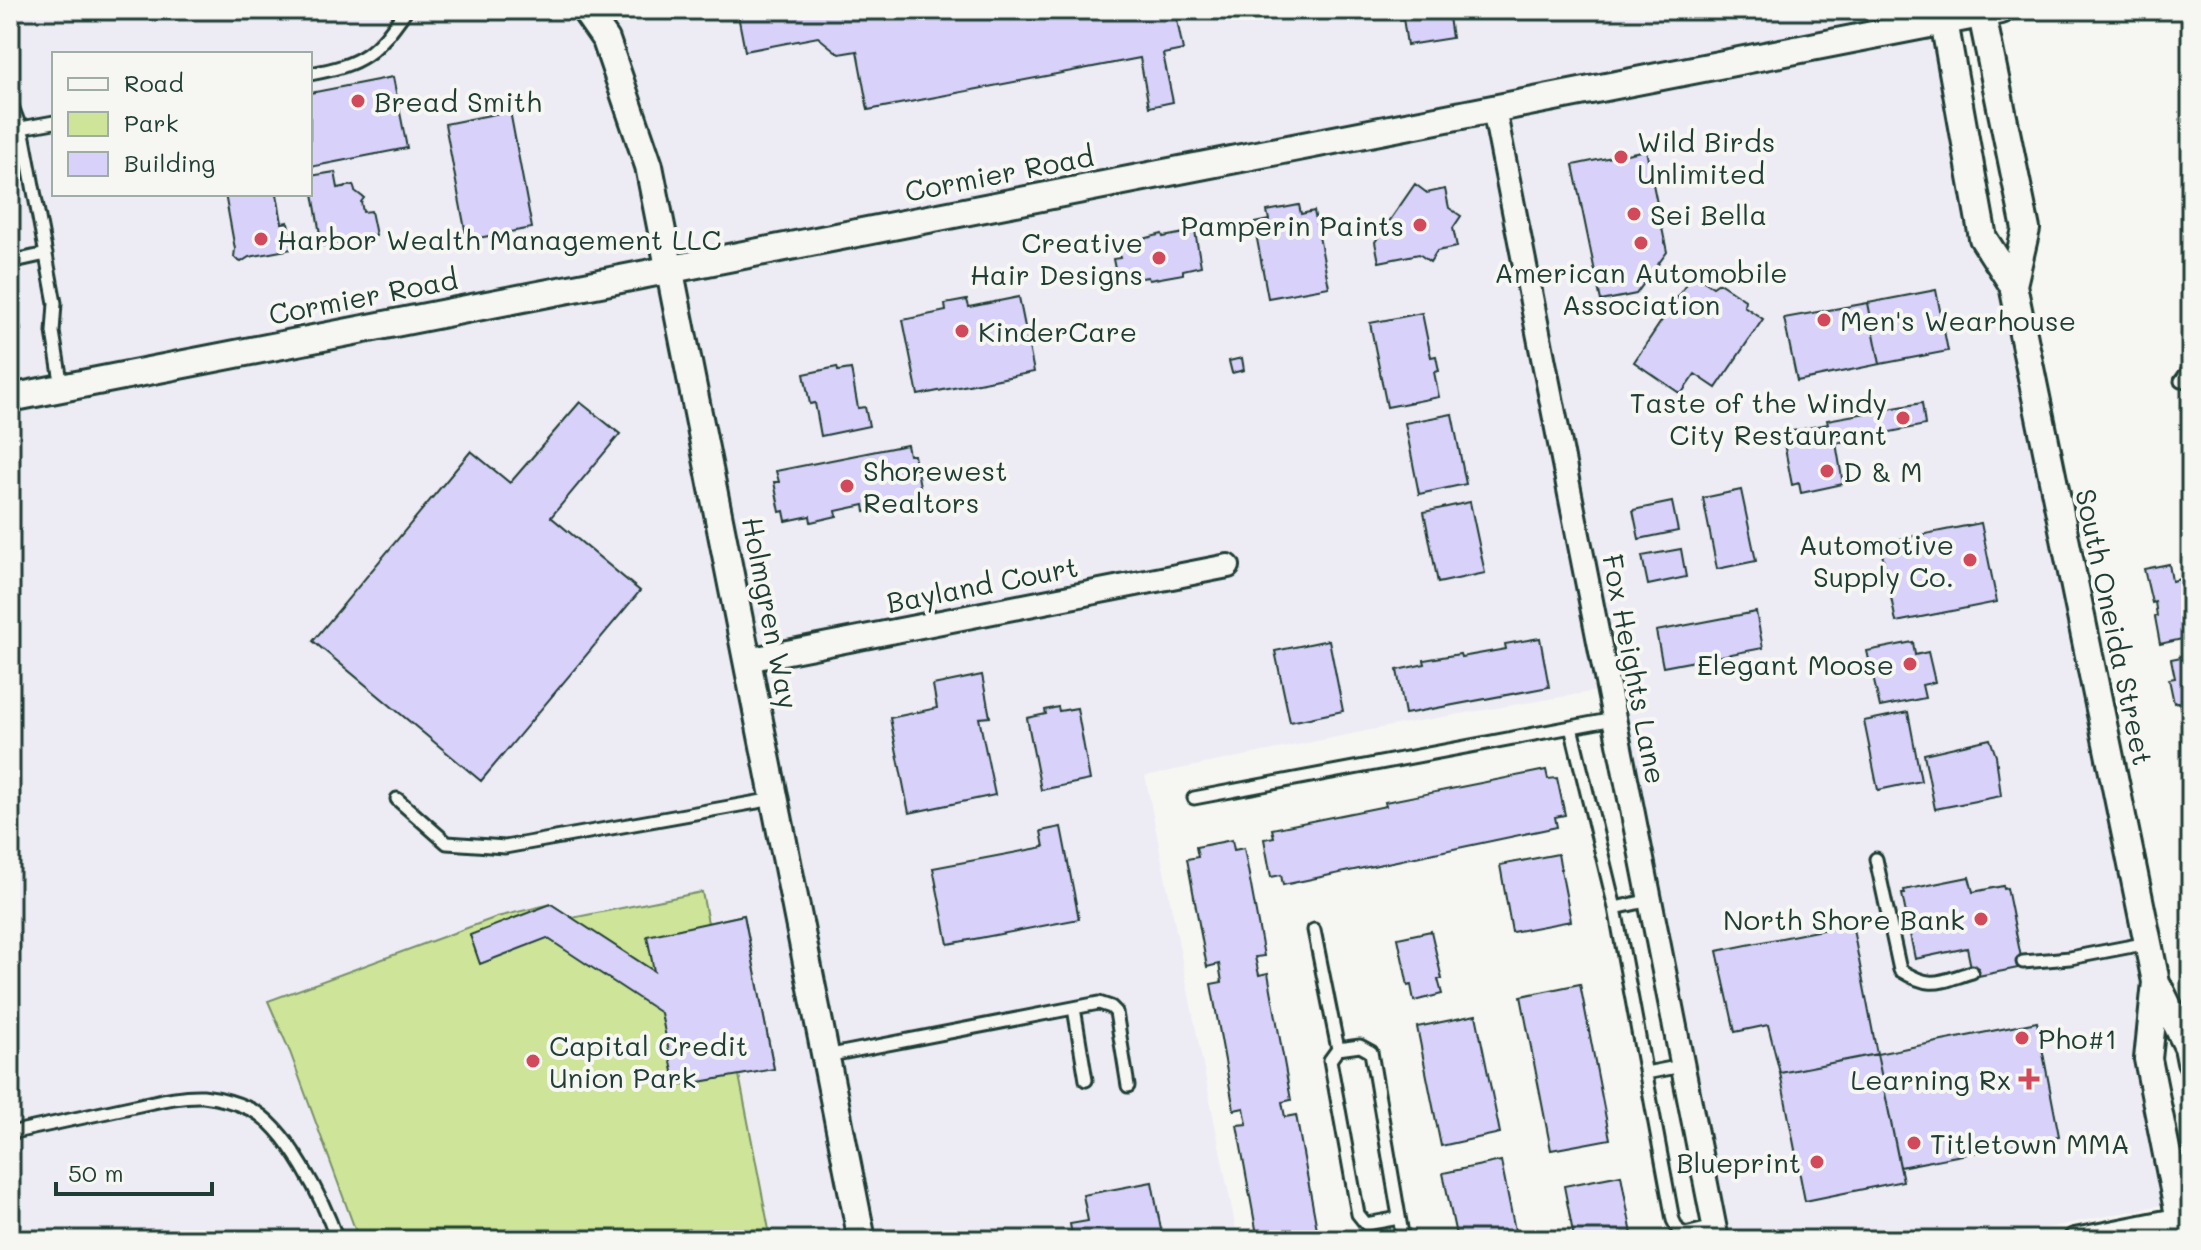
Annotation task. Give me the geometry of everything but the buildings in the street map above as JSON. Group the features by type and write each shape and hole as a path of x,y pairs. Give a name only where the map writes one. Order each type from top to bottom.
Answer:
{"street":[{"name":"Holmgren Way","path":"585,10 606,40 649,166 862,1240"},
{"name":"Cormier Road","path":"10,398 1494,109 1942,16 1988,11"},
{"name":"South Oneida Street","path":"1988,11 2026,229 2013,285"},
{"name":"South Oneida Street","path":"1942,16 1983,238 2013,285 2156,982 2188,1047 2191,1062"},
{"name":"Fox Heights Lane","path":"1494,109 1715,1234"},
{"name":"Bayland Court","path":"747,660 1228,566"},
{"name":"South Oneida Street","path":"2156,982 2148,1059 2185,1226"},
{"path":"2075,1240 2185,1226"}],"lane":[{"path":"312,74 339,68 372,52 384,42 406,10"},
{"path":"10,101 21,128 55,303 53,332 62,387"},
{"path":"21,128 52,122"},
{"path":"10,262 46,254"},
{"path":"2181,381 2191,367"},
{"path":"1194,798 1614,719"},
{"path":"1571,727 1615,908 1673,1220 1678,1230 1685,1234 1715,1234"},
{"path":"397,799 447,843 505,847 775,799"},
{"path":"1876,859 1900,970 1915,980 1932,984 1972,972"},
{"path":"1615,908 1650,900"},
{"path":"1314,930 1338,1049"},
{"path":"2023,962 2070,958 2149,943"},
{"path":"825,1056 1099,1003 1116,1012 1128,1086"},
{"path":"1074,1008 1086,1080"},
{"path":"1399,1218 1366,1224 1358,1214 1330,1060 1338,1049 1360,1046 1371,1052 1403,1240"},
{"path":"1646,1073 1682,1066"},
{"path":"10,1133 172,1098 200,1096 226,1099 254,1110 282,1138 311,1181 337,1240"}],"shaded area":[{"path":"10,10 2001,10 1944,21 1983,238 2013,285 2149,943 2148,1059 2176,1202 1987,1240 1717,1240 1608,689 1395,725 1145,776 1238,1240 10,1240"}],"green space":[{"name":"Capital Credit Union Park","path":"702,892 708,923 744,915 774,1069 739,1075 771,1240 359,1240 290,1052 268,1001 497,917 551,904 572,918"}],"place":[{"name":"Bread Smith","path":"358,101"},
{"name":"Wild Birds Unlimited","path":"1621,157"},
{"name":"Sei Bella","path":"1634,214"},
{"name":"Pamperin Paints","path":"1420,225"},
{"name":"Harbor Wealth Management LLC","path":"261,239"},
{"name":"American Automobile Association","path":"1641,243"},
{"name":"Creative Hair Designs","path":"1159,258"},
{"name":"Men's Wearhouse","path":"1824,320"},
{"name":"KinderCare","path":"962,331"},
{"name":"Taste of the Windy City Restaurant","path":"1903,418"},
{"name":"D & M","path":"1827,471"},
{"name":"Shorewest Realtors","path":"847,486"},
{"name":"Automotive Supply Co.","path":"1970,560"},
{"name":"Elegant Moose","path":"1910,664"},
{"name":"North Shore Bank","path":"1981,919"},
{"name":"Pho#1","path":"2022,1038"},
{"name":"Capital Credit Union Park","path":"533,1061"},
{"name":"Learning Rx","path":"2029,1079"},
{"name":"Titletown MMA","path":"1914,1143"},
{"name":"Blueprint","path":"1817,1162"}]}
